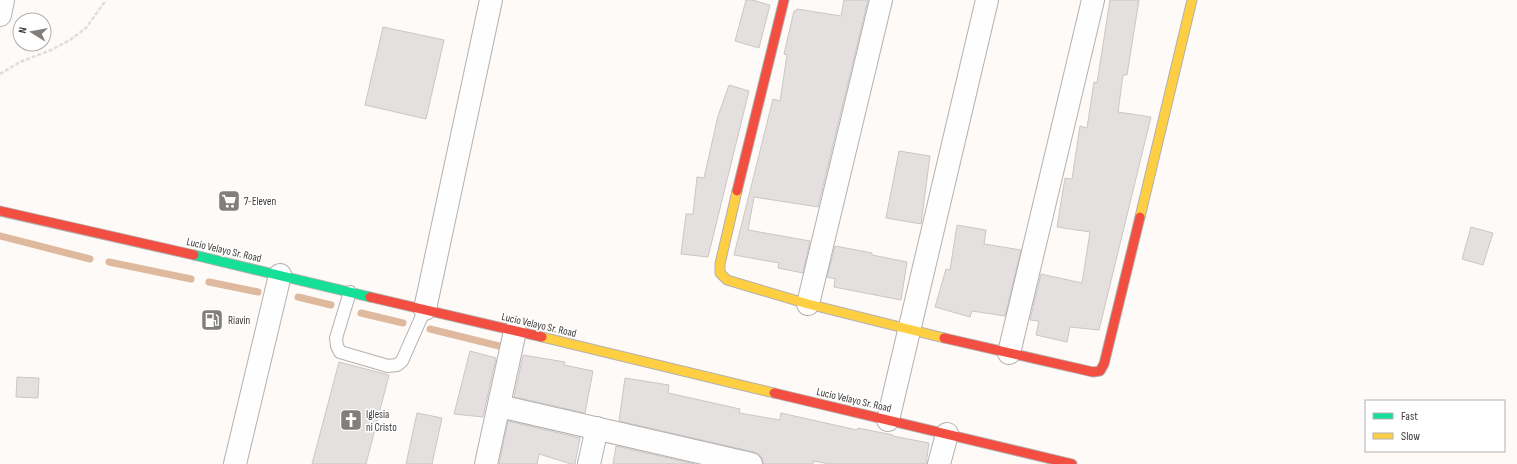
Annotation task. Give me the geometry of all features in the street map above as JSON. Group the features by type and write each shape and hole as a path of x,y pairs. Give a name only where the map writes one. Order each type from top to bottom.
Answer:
{"main road":[{"path":"784,0 721,256 719,272 722,277 727,280 808,304 910,330 1093,372 1099,372 1102,370 1192,0"},
{"name":"Lucio Velayo Sr. Road","path":"0,211 280,275 1072,464"}],"street":[{"path":"0,15 3,0"},
{"path":"424,310 490,0"},
{"path":"808,304 881,0"},
{"path":"888,420 987,0"},
{"path":"1009,353 1093,0"},
{"path":"235,464 280,275"},
{"path":"486,464 515,331"},
{"path":"499,406 751,464"},
{"path":"589,464 597,428"},
{"path":"939,464 947,434"}],"lane":[{"path":"350,292 336,338 336,346 340,352 388,366 397,365 402,361 424,310"}],"path":[{"path":"0,74 20,62 51,50 70,40 86,28 106,0"}],"building":[{"path":"746,0 752,0 770,5 759,48 735,41"},
{"path":"844,0 868,0 818,207 754,197 748,230 810,241 803,273 778,268 779,263 734,255 773,99 780,101 787,55 784,54 794,11 797,9 841,16"},
{"path":"1110,0 1139,0 1127,75 1123,75 1118,112 1151,117 1099,330 1070,327 1067,342 1036,335 1039,321 1030,320 1041,274 1082,283 1090,232 1057,227 1065,178 1072,179 1080,126 1087,128 1094,82 1097,83"},
{"path":"383,27 444,40 426,119 365,105"},
{"path":"729,85 749,91 708,257 681,254 686,214 693,214 697,177 704,178 718,116"},
{"path":"899,151 930,156 921,224 886,218"},
{"path":"957,225 986,230 984,244 1021,250 1005,316 972,311 970,317 935,307 946,269 950,270"},
{"path":"1471,227 1493,233 1483,265 1462,259"},
{"path":"835,246 907,262 901,300 834,287 835,279 827,277"},
{"path":"470,351 496,358 483,417 454,414"},
{"path":"523,355 565,362 564,365 593,371 585,413 514,397"},
{"name":"Iglesia ni Cristo","path":"339,362 389,375 366,464 312,464"},
{"path":"17,377 39,378 38,398 16,397"},
{"path":"625,378 669,385 668,393 740,409 739,413 780,420 781,413 857,430 858,428 929,443 926,464 830,464 813,461 813,464 763,464 763,460 760,455 754,452 619,421"},
{"path":"417,413 442,418 432,464 406,464"},
{"path":"508,421 580,438 575,464 539,454 537,464 499,464"},
{"path":"616,446 695,464 613,464"}],"waterway":[{"path":"0,236 90,259"},
{"path":"109,262 191,279"},
{"path":"209,282 258,292"},
{"path":"298,297 331,305"},
{"path":"361,313 403,323"},
{"path":"430,329 499,346 510,345"}],"traffic: fast":[{"path":"194,255 370,297"}],"traffic: slow":[{"path":"1140,217 1192,0"},
{"path":"737,191 720,264 720,273 727,280 808,304 944,338"},
{"path":"542,337 774,393"}],"traffic: jam":[{"path":"737,191 784,0"},
{"path":"0,211 194,255"},
{"path":"944,338 1093,372 1100,371 1104,364 1140,217"},
{"path":"370,297 542,337"},
{"path":"774,393 1072,464"}],"place":[{"name":"7-Eleven","path":"229,201"},
{"name":"Riavin","path":"212,320"},
{"name":"Iglesia ni Cristo","path":"351,420"}]}
